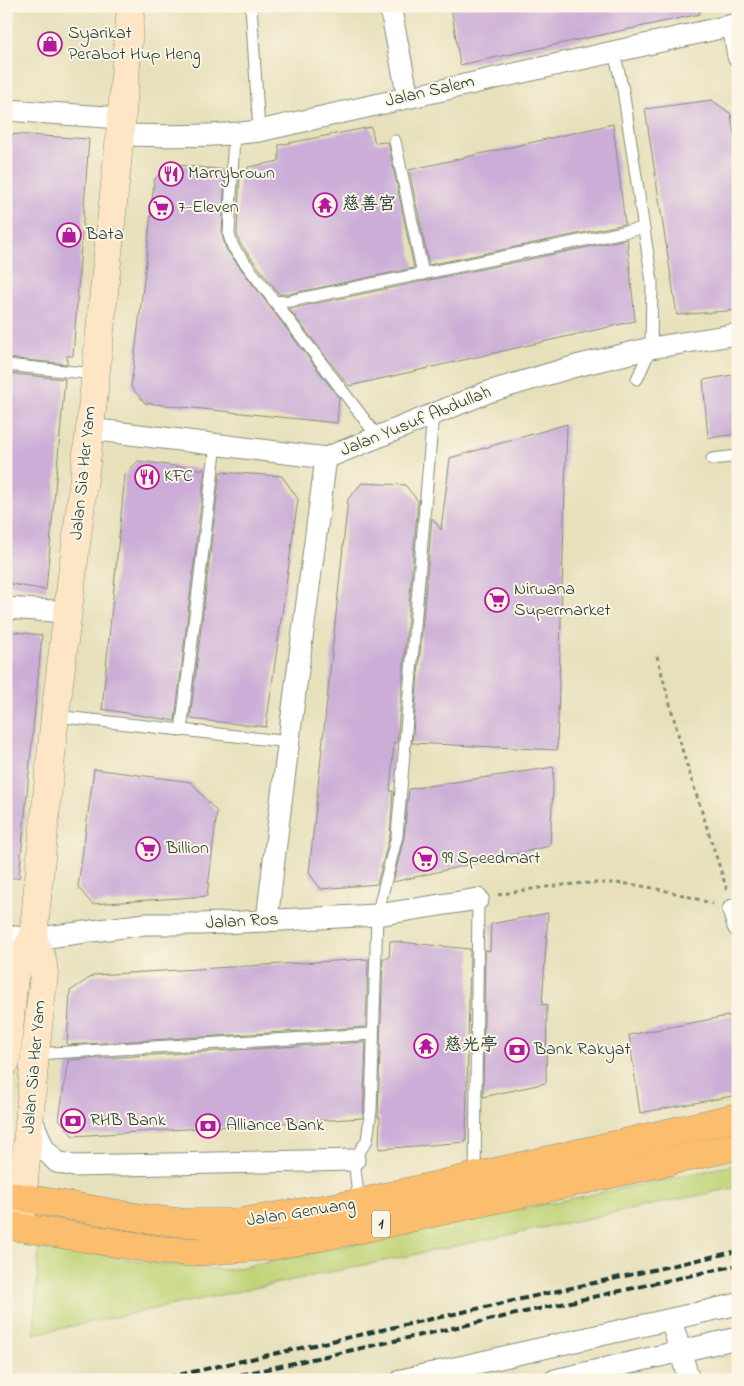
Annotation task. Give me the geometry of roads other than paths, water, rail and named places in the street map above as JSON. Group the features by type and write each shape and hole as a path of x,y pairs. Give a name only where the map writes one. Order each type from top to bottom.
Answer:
{"highway":[{"name":"Jalan Genuang","path":"15,1197 148,1219 210,1224 255,1221 359,1204 738,1117"},
{"name":"Jalan Genuang","path":"13,1226 158,1250 182,1252 272,1246 738,1146"}],"street":[{"name":"Jalan Sia Her Yam","path":"7,1054 14,978 20,959 33,938 55,716 90,429 131,6"},
{"path":"390,6 408,97"},
{"name":"Jalan Salem","path":"7,110 177,136 234,134 259,131 736,24"},
{"path":"736,24 738,56"},
{"name":"Jalan Yusuf Abdullah","path":"90,429 326,458 488,392 576,366 650,348 738,334"},
{"path":"267,921 326,458"},
{"path":"6,608 68,612"},
{"name":"Jalan Ros","path":"6,936 33,938 145,924 202,924 377,915 478,899"},
{"name":"Jalan Sia Her Yam","path":"13,1226 15,1197 30,1115 44,974 42,959 33,938"},
{"path":"30,1115 44,1149 57,1162 74,1166 354,1160"},
{"path":"402,1380 738,1304"},
{"path":"671,1320 689,1380"},
{"path":"555,1380 738,1338"}],"lane":[{"path":"251,6 259,131"},
{"path":"614,52 623,90 652,282 650,348 637,379"},
{"path":"6,117 7,110"},
{"path":"234,134 229,235 233,247 377,436"},
{"path":"395,141 423,274"},
{"path":"276,302 290,301 643,228"},
{"path":"6,365 94,374"},
{"path":"359,1204 354,1160 367,1140 371,1111 377,915 397,836 433,414"},
{"path":"182,731 216,444"},
{"path":"712,459 738,456"},
{"path":"55,716 290,742"},
{"path":"475,1177 478,899"},
{"path":"35,1054 372,1034"}],"railway":[{"path":"156,1380 738,1251"},
{"path":"217,1380 738,1265"}],"place":[{"name":"Syarikat Perabot Hup Heng","path":"50,44"},
{"name":"Marrybrown","path":"171,174"},
{"name":"慈善宫","path":"325,205"},
{"name":"7-Eleven","path":"161,208"},
{"name":"Bata","path":"69,235"},
{"name":"KFC","path":"147,477"},
{"name":"Nirwana Supermarket","path":"497,600"},
{"name":"Billion","path":"148,849"},
{"name":"99 Speedmart","path":"425,859"},
{"name":"慈光亭","path":"426,1046"},
{"name":"Bank Rakyat","path":"517,1050"},
{"name":"RHB Bank","path":"73,1121"},
{"name":"Alliance Bank","path":"208,1126"}]}
